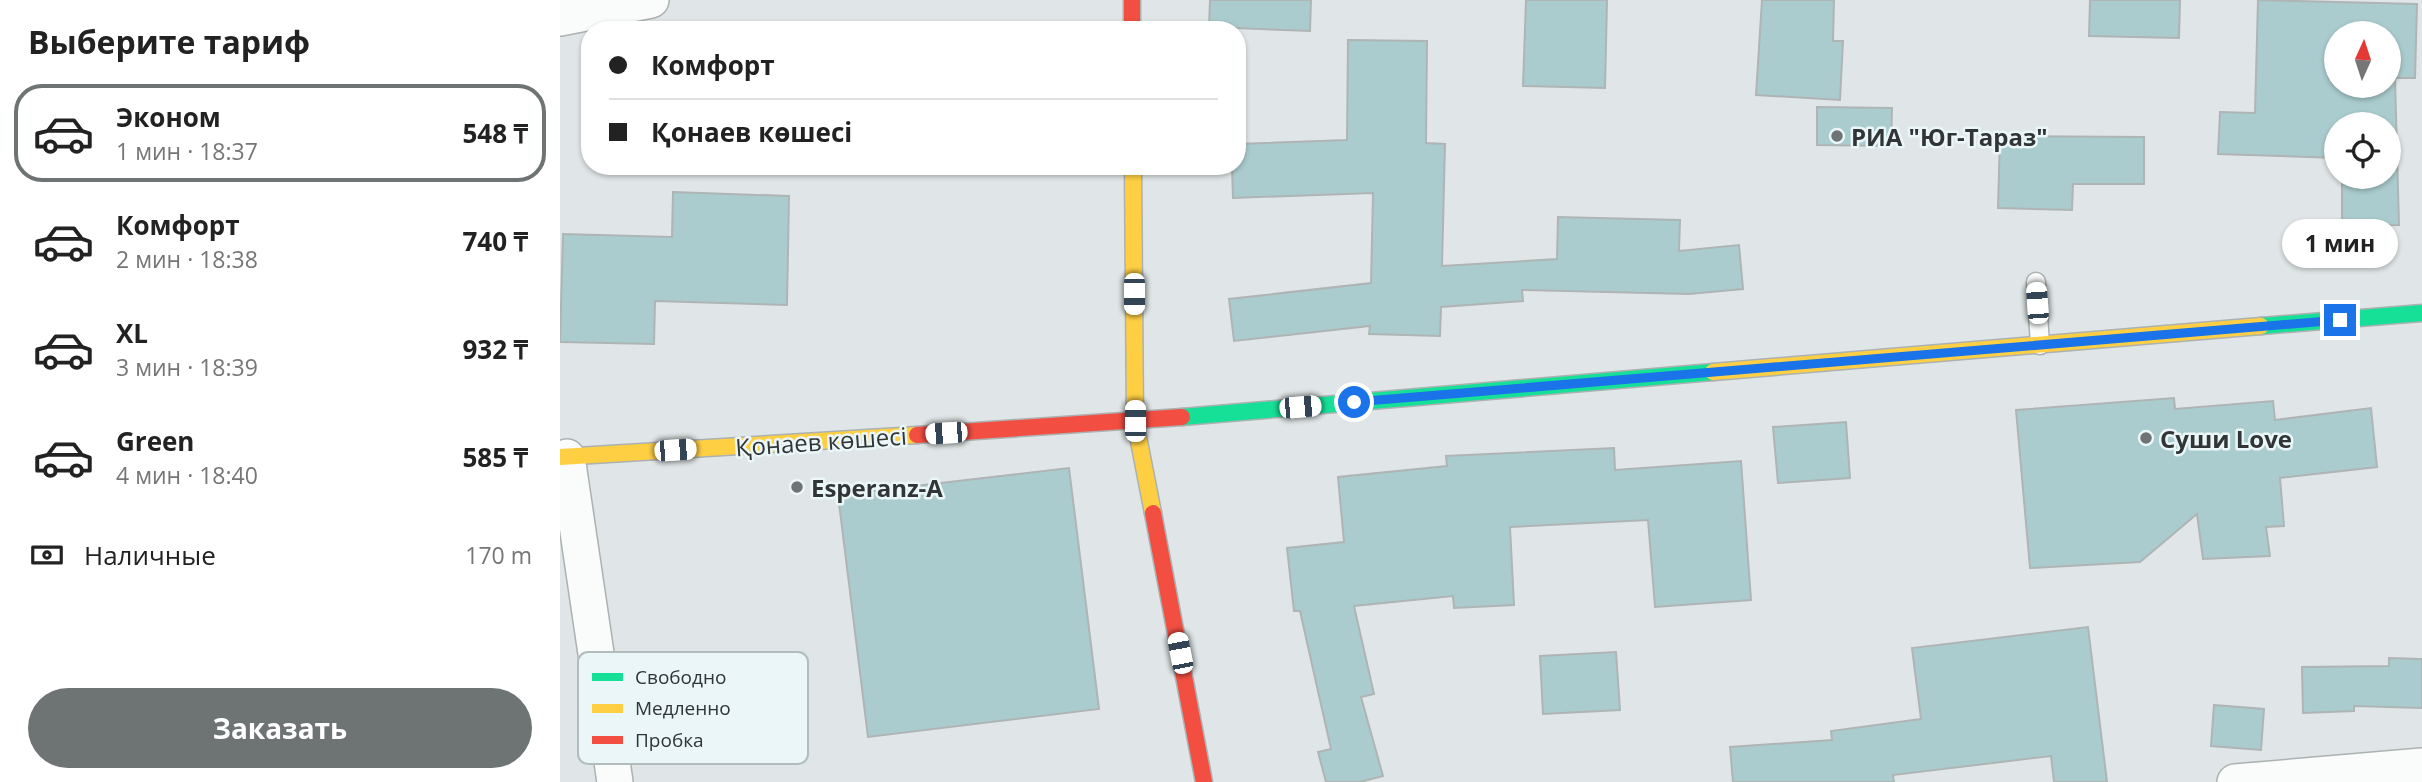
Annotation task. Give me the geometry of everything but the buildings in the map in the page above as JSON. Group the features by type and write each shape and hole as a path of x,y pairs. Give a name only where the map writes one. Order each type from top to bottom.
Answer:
{"main road":[{"path":"1132,0 1132,21"},
{"path":"1133,175 1135,421 1204,782"},
{"name":"Қонаев көшесі","path":"564,457 1135,421 2422,313"}],"street":[{"path":"560,18 651,0"},
{"path":"564,457 595,652"},
{"path":"612,764 615,782"},
{"path":"2235,782 2422,766"}],"lane":[{"path":"2036,282 2040,345"}],"traffic: fast":[{"path":"2261,326 2422,313"},
{"path":"1182,417 1713,372"}],"traffic: slow":[{"path":"1133,175 1135,421 1153,513"},
{"path":"1713,372 2261,326"},
{"path":"560,457 917,435"}],"traffic: jam":[{"path":"1132,0 1132,21"},
{"path":"917,435 1182,417"},
{"path":"1153,513 1204,782"}],"place":[{"name":"РИА \"Юг-Тараз\"","path":"1837,136"},
{"name":"Суши Love","path":"2146,438"},
{"name":"Esperanz-A","path":"797,487"}],"route":[{"path":"1354,402 2340,320"}]}
